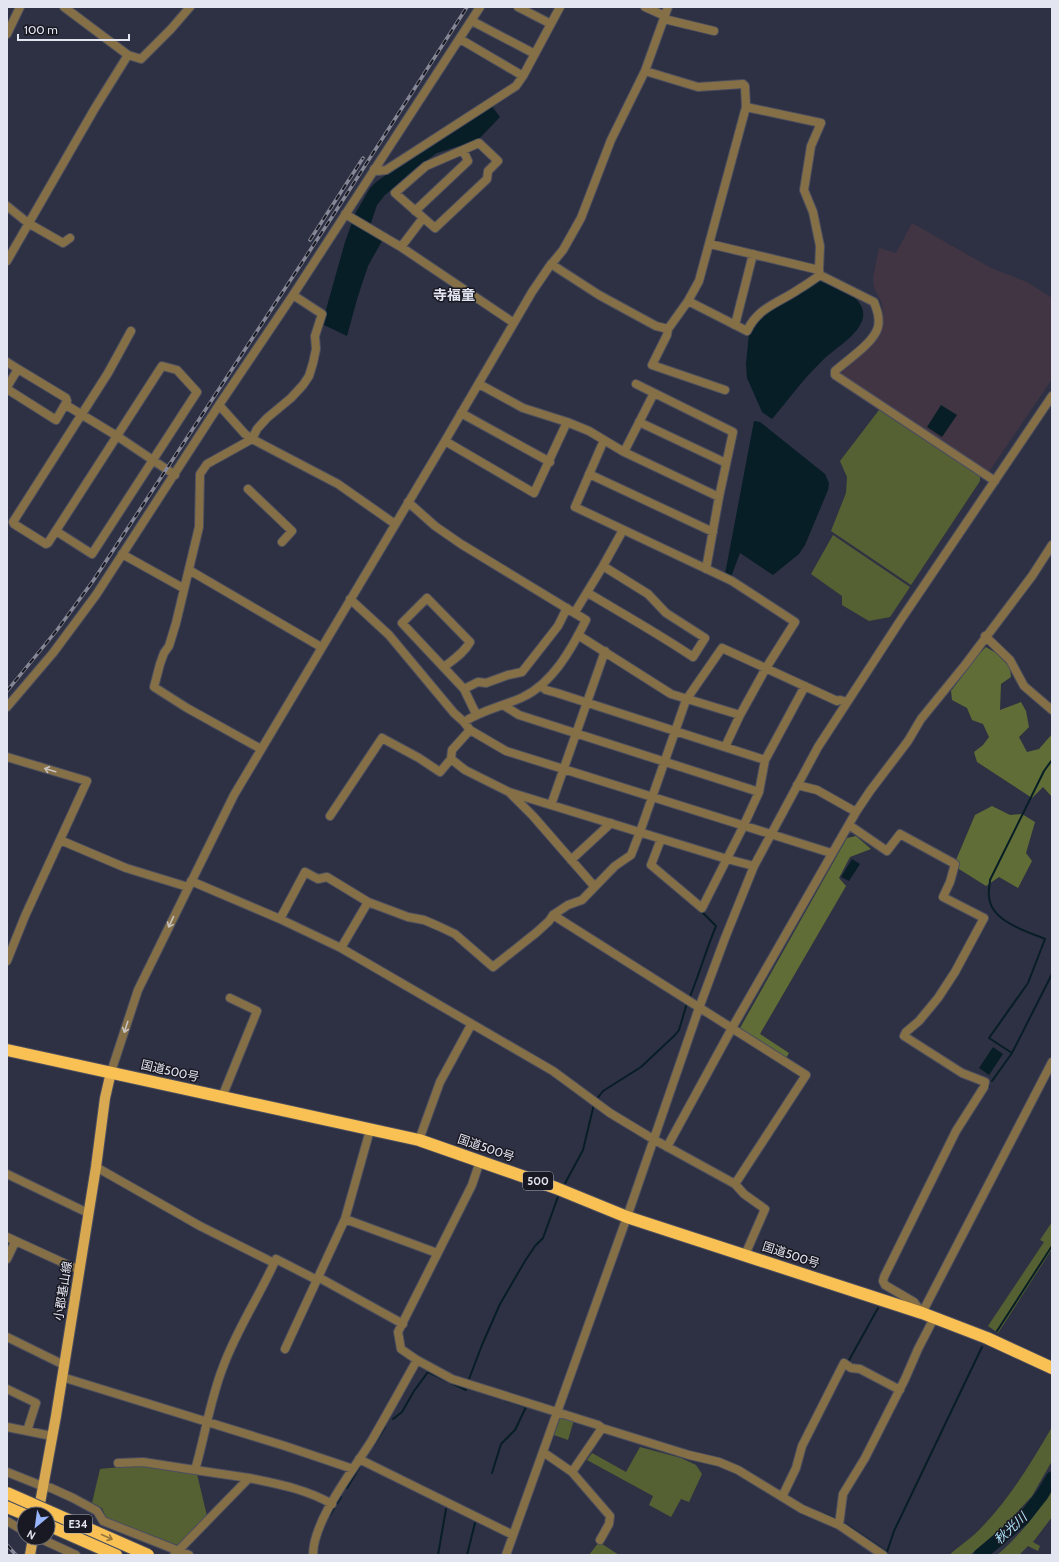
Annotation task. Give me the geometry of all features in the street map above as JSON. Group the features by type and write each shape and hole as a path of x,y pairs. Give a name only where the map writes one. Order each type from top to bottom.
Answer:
{"highway":[{"name":"国道500号","path":"7,1050 419,1140 556,1188 627,1217 922,1313 987,1338 1052,1368"},
{"name":"E34","path":"7,1493 148,1555"},
{"name":"E34","path":"56,1529 116,1555"}],"main road":[{"name":"小郡基山線","path":"39,1506 62,1377 96,1167 105,1098 111,1072"}],"street":[{"path":"7,34 20,7"},
{"path":"64,7 128,55 141,59 172,29 190,7"},
{"path":"7,707 25,688 96,595 480,7"},
{"path":"518,7 551,24"},
{"path":"374,169 386,170 516,86 523,76 560,7"},
{"path":"645,7 664,18 714,31"},
{"path":"111,1072 138,990 234,795 514,323 551,264 563,250 581,218 611,140 645,71 668,7"},
{"path":"472,20 535,54"},
{"path":"460,39 523,76"},
{"path":"7,261 128,55"},
{"path":"645,71 698,87 743,84 745,86 746,106 699,281 688,301 668,328 667,335 652,365 725,390"},
{"path":"688,301 747,331 753,319 762,310 800,289 819,272 819,239 813,212 804,190 811,146 821,123 746,106"},
{"path":"479,143 498,161 488,171 487,180 435,228 415,211 395,193 426,166 479,143"},
{"path":"415,211 468,160 463,150"},
{"path":"7,206 28,223 63,243 70,238"},
{"path":"345,214 401,246 514,323"},
{"path":"401,246 423,218"},
{"path":"710,244 819,272 874,302 878,315 878,328 863,348 846,360 835,371 835,375 995,481"},
{"path":"735,325 753,254"},
{"path":"551,264 599,295 656,326 668,328"},
{"path":"261,749 187,708 154,687 164,653 169,646 199,526 200,474 207,464 252,439 257,429 266,418 291,398 309,376 316,349 315,336 322,314 293,295"},
{"path":"56,532 92,554 197,392 177,370 162,366 48,544 14,524 13,522 108,373 131,332"},
{"path":"7,362 66,398 66,404 56,420 7,388 18,369"},
{"path":"479,384 523,408 567,422 604,440 624,452 719,497"},
{"path":"636,384 733,432 712,532 706,569"},
{"path":"624,452 654,392"},
{"path":"506,1555 627,1217 699,1008 754,866 818,747 1052,396"},
{"path":"66,404 175,475"},
{"path":"219,405 245,434 252,439 338,484 395,524"},
{"path":"461,413 550,462"},
{"path":"445,441 534,493 550,462 567,422"},
{"path":"639,422 726,463"},
{"path":"604,440 574,506 732,581 795,622 766,668 740,715 725,747"},
{"path":"589,474 712,532"},
{"path":"248,489 292,531 282,542"},
{"path":"408,502 435,526 461,544 586,620 558,667 541,686 525,696 476,714 464,722"},
{"path":"575,612 588,593 623,530"},
{"path":"666,1147 831,853 856,812 908,741 921,719 965,665 1032,576 1052,545"},
{"path":"122,554 183,588"},
{"path":"588,593 636,623 652,630 694,657 705,638 666,613 648,594 603,566"},
{"path":"189,570 322,647"},
{"path":"444,667 458,657 467,648 470,642 427,598 402,623 464,689 476,714"},
{"path":"350,599 389,635 470,730 506,751 652,796 743,827 831,853"},
{"path":"464,689 478,682 486,683 508,675 522,672 558,626 567,608"},
{"path":"578,635 671,694 686,700 740,715"},
{"path":"986,636 1010,660 1024,686 1052,710"},
{"path":"280,918 305,872 318,879 327,877 368,902 408,917 431,923 455,934 493,967 537,932 549,921 552,915 568,905 582,900 614,866 631,855 686,700 722,648 836,701 840,700 847,702"},
{"path":"551,805 565,769 605,651"},
{"path":"541,686 546,690 765,760"},
{"path":"661,839 651,865 702,908 759,792 765,760 805,686"},
{"path":"503,705 519,715 759,792"},
{"path":"330,816 382,738 419,758 440,772 451,759 452,750 470,730"},
{"path":"7,757 87,781 25,916 7,961"},
{"path":"451,759 465,770 509,792 754,866"},
{"path":"797,785 817,790 856,812"},
{"path":"509,792 533,816 594,886"},
{"path":"571,860 611,823"},
{"path":"848,825 887,851 900,834 955,864 950,882 943,897 984,918 955,972 938,998 904,1036 962,1073 985,1082 984,1087 956,1130 884,1277 883,1281 885,1285 914,1302 922,1313 1052,1062"},
{"path":"60,840 126,868 190,884 280,918 342,948 552,1071 610,1113 666,1147 735,1184 744,1194 765,1209 745,1255"},
{"path":"342,948 368,902"},
{"path":"552,915 806,1075 735,1184"},
{"path":"222,1097 258,1011 230,998"},
{"path":"419,1140 440,1082 471,1024"},
{"path":"285,1349 345,1220 370,1130"},
{"path":"480,1161 472,1185 398,1332 401,1349 417,1360 452,1379 598,1425 602,1428 689,1455 719,1462 738,1470 802,1509 839,1525 883,1555"},
{"path":"96,1167 200,1226 274,1263"},
{"path":"7,1174 88,1213"},
{"path":"345,1220 437,1253"},
{"path":"7,1237 15,1242 79,1270"},
{"path":"7,1260 15,1242"},
{"path":"195,1470 215,1390 223,1366 276,1259 318,1279 403,1324"},
{"path":"839,1525 843,1494 865,1458 900,1390 918,1349 934,1318"},
{"path":"7,1337 64,1365"},
{"path":"313,1555 314,1540 332,1504 417,1360"},
{"path":"782,1497 796,1468 802,1446 844,1363 851,1368 860,1369 900,1390"},
{"path":"62,1377 285,1446 352,1469"},
{"path":"7,1389 36,1403 27,1431"},
{"path":"7,1427 52,1436"},
{"path":"572,1472 602,1428"},
{"path":"543,1452 572,1472 610,1516 609,1524 600,1540"},
{"path":"359,1459 513,1535"},
{"path":"118,1463 143,1462 249,1478 288,1486 332,1504"},
{"path":"7,1472 62,1493 97,1511 103,1521 176,1553 189,1555"},
{"path":"176,1553 249,1478"},
{"path":"7,1521 16,1527"},
{"path":"56,1546 76,1555"}],"shaded area":[{"path":"912,223 991,268 1027,282 1052,298 1052,379 988,473 843,376 842,372 846,365 855,360 871,346 883,324 882,304 874,288 873,278 879,248 896,253"}],"green space":[{"path":"879,410 980,476 980,481 911,585 831,531 846,493 847,477 840,461"},
{"path":"833,535 910,587 890,617 869,621 842,605 842,596 811,574"},
{"path":"986,647 996,653 1010,667 1011,677 1001,684 1000,710 1021,702 1026,711 1029,727 1019,737 1027,752 1039,749 1052,734 1052,797 1043,787 1032,798 977,762 974,752 983,745 989,737 983,724 972,720 967,708 952,700 951,691 978,655"},
{"path":"992,806 1010,815 1022,814 1035,822 1026,853 1032,861 1018,888 999,877 986,886 959,869 956,860 975,815"},
{"path":"856,836 871,849 850,857 839,878 846,886 760,1034 789,1053 786,1058 740,1028 847,838"},
{"path":"1052,1222 1052,1249 998,1333 988,1326 1044,1242 1040,1240"},
{"path":"565,1417 574,1420 568,1440 554,1435 560,1419"},
{"path":"1052,1427 1052,1461 1032,1496 1004,1526 970,1555 949,1555 975,1534 1008,1497"},
{"path":"640,1447 681,1458 696,1465 702,1474 689,1502 681,1499 671,1517 649,1505 653,1496 587,1460 592,1453 626,1472"},
{"path":"149,1466 197,1474 207,1516 181,1544 177,1545 106,1518 102,1508 92,1503 100,1469"},
{"path":"1052,1489 1052,1517 1033,1542 1040,1546 1038,1551 1028,1546 1019,1555 997,1555 1027,1524"},
{"path":"599,1542 619,1555 589,1555"}],"water":[{"path":"491,105 500,117 477,141 437,153 417,167 385,195 377,205 368,232 382,241 368,266 347,336 322,324 345,242 355,214 370,188 402,163"},
{"path":"815,281 831,285 854,297 862,308 862,321 855,333 850,338 809,374 772,419 762,412 747,378 746,364 749,333 764,313 793,298"},
{"path":"941,405 957,415 942,437 927,427"},
{"path":"754,421 760,422 825,474 829,483 828,490 805,545 799,554 773,575 740,553 731,577 725,574"},
{"path":"852,859 860,864 849,881 841,877"},
{"path":"993,1047 1003,1054 989,1075 979,1068"}],"waterway":[{"path":"1012,1053 989,1038 1028,983 1045,939 1010,924 996,912 991,905 989,896 990,880 1044,771 1052,760"},
{"path":"689,999 716,926 701,911"},
{"path":"992,1081 1012,1053 1052,974"},
{"path":"596,1100 603,1091 641,1067 675,1035 679,1030 687,1003"},
{"path":"986,1091 989,1086"},
{"path":"563,1187 583,1150 594,1104"},
{"path":"469,1379 500,1304 525,1261 535,1246 543,1238 559,1194"},
{"path":"997,1331 1052,1246"},
{"path":"848,1362 878,1308"},
{"path":"844,1523 887,1552 894,1531 982,1347"},
{"path":"393,1419 402,1412 414,1391 428,1372 466,1390"},
{"path":"492,1473 501,1444 515,1430 526,1407 505,1400"},
{"path":"374,1445 385,1427"},
{"path":"347,1488 359,1468"},
{"name":"秋光川","path":"980,1555 1023,1519 1042,1495 1052,1478"},
{"path":"330,1515 341,1497"},
{"path":"438,1555 446,1509"},
{"path":"824,1514 835,1519"},
{"path":"467,1555 475,1523"}],"railway":[{"path":"7,691 57,630 93,581 332,217 467,7"},
{"path":"310,240 363,158"},
{"path":"7,1545 16,1555"}],"district":[{"name":"寺福童","path":"454,295"}]}
